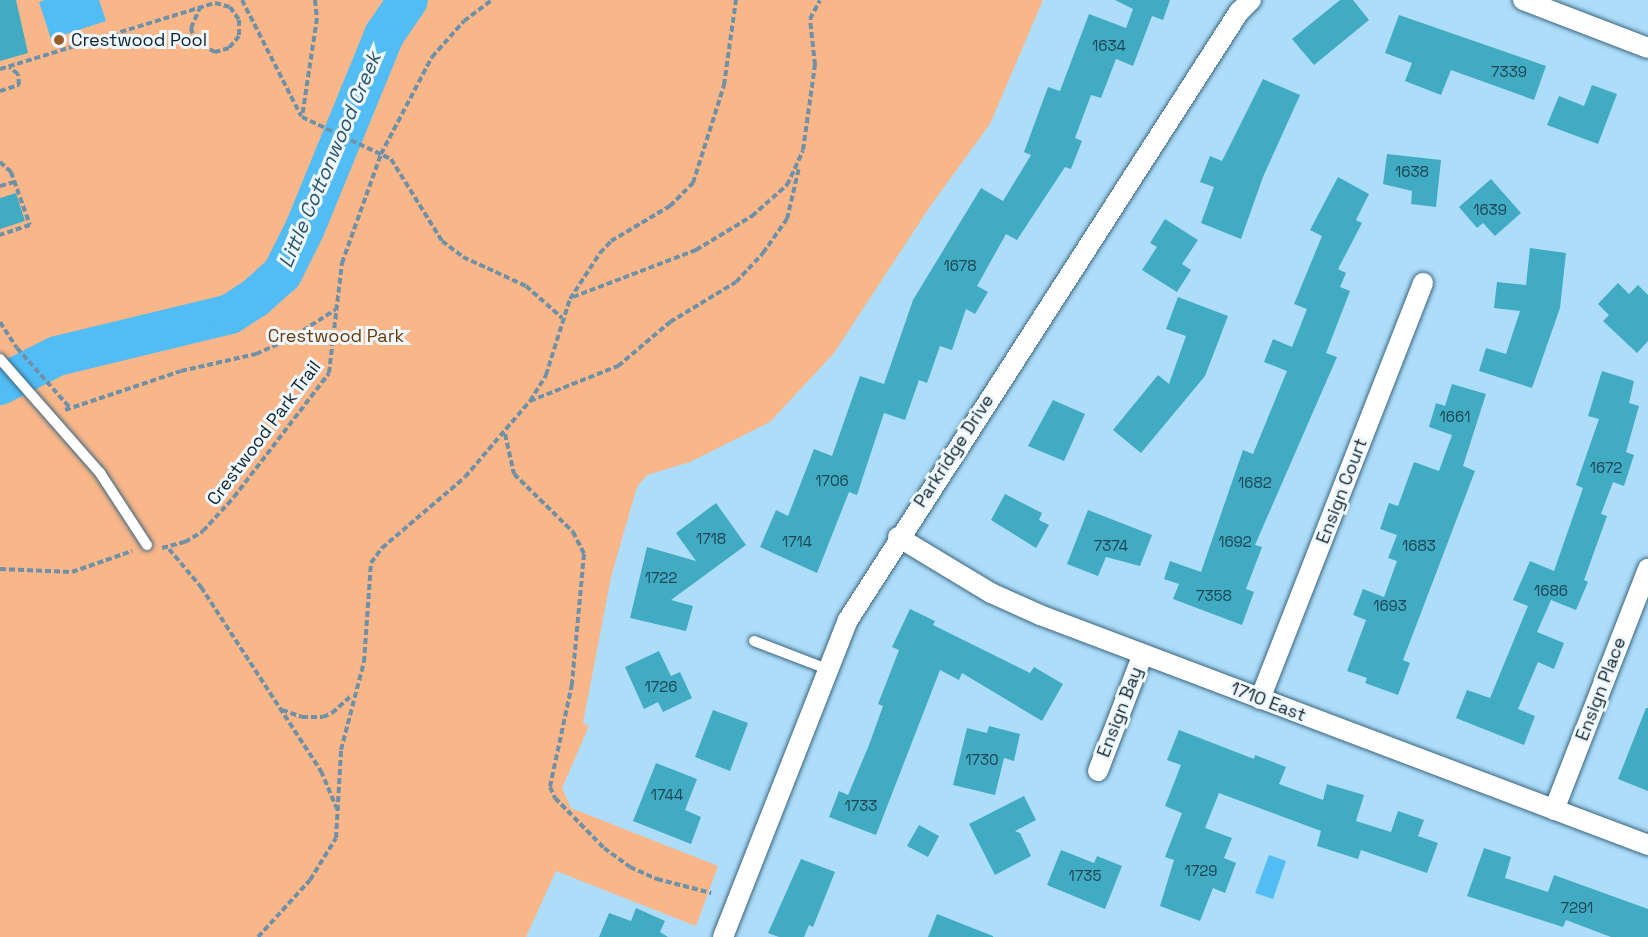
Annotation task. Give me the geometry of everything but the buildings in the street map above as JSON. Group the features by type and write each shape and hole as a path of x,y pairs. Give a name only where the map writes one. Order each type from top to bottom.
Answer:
{"street":[{"name":"Parkridge Drive","path":"723,937 848,620 898,537 1239,12 1251,0"},
{"path":"1523,0 1648,48"},
{"name":"Ensign Court","path":"1260,699 1423,283"},
{"name":"1710 East","path":"898,537 991,593 1260,699 1648,845"},
{"name":"Ensign Place","path":"1554,810 1648,569"},
{"name":"Ensign Bay","path":"1098,771 1143,654"}],"lane":[{"path":"0,359 34,401 100,473 147,545"},
{"path":"754,641 827,669"}],"path":[{"path":"242,0 302,117 395,162 432,227 448,246 526,286 562,318"},
{"path":"302,117 317,18 315,0"},
{"name":"Crestwood Park Trail","path":"168,549 203,531 324,382 334,361 336,310 345,253 381,154 425,66 452,33 492,0"},
{"path":"258,937 326,858 336,838 339,813 340,750 353,694 364,662 369,577 376,555 465,477 505,434 530,401 546,375 562,318 570,299 611,241 670,206 693,183 724,85 736,0"},
{"path":"530,401 618,366 658,331 736,282 763,253 787,219 800,161 815,65 810,19 820,0"},
{"path":"0,69 200,8 223,3 236,13 241,28 229,48 215,52 195,42 191,28 200,8"},
{"path":"0,91 19,85 18,74 9,67"},
{"path":"570,299 592,286 666,264 731,230 774,201 800,161"},
{"path":"0,162 11,172 30,225 0,235"},
{"path":"0,186 14,182"},
{"path":"48,415 181,371 256,354 288,340 336,310"},
{"path":"0,322 17,348 70,408"},
{"path":"505,434 514,474 573,532 584,554 572,684 550,787 555,798 624,863 657,879 711,893"},
{"path":"0,569 72,572 147,545 168,549 201,587 321,771 339,813"},
{"path":"281,710 314,718 332,714 353,694"}],"green space":[{"name":"Crestwood Park","path":"0,0 1043,0 990,124 931,205 834,353 770,422 690,462 647,475 637,487 611,577 583,723 589,726 562,788 571,808 718,866 696,926 556,871 526,937 0,937"}],"water":[{"path":"99,0 106,21 51,39 39,2"},
{"path":"1269,855 1286,861 1273,899 1255,893"}],"waterway":[{"name":"Little Cottonwood Creek","path":"0,385 57,356 230,314 255,298 282,274 305,228 384,35 408,0"}],"place":[{"name":"Crestwood Pool","path":"59,40"}]}
